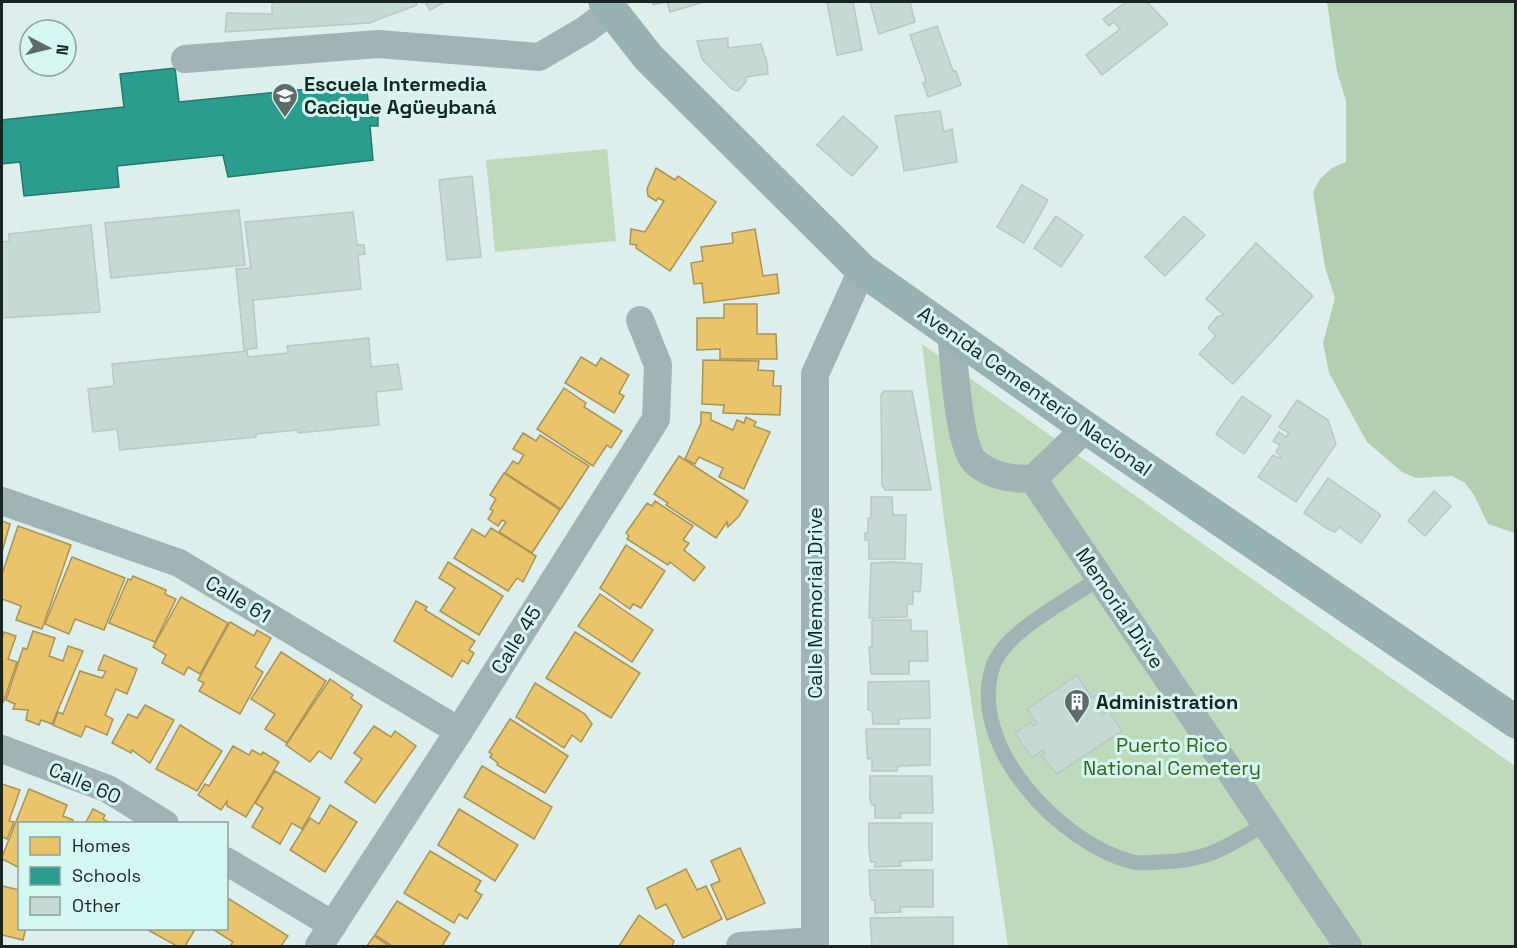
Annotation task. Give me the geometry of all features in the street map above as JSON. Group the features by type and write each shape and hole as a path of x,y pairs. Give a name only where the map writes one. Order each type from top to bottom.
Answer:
{"street":[{"path":"185,59 378,44 538,57 585,30 609,6"},
{"name":"Avenida Cementerio Nacional","path":"609,6 648,57 862,270 1086,428 1515,722"},
{"name":"Calle Memorial Drive","path":"815,944 815,374 862,270"},
{"name":"Calle 45","path":"326,936 459,731 656,419 658,365 640,320"},
{"path":"951,332 963,438 974,462 994,474 1013,479 1033,479 1086,428"},
{"name":"Memorial Drive","path":"1033,479 1348,946"},
{"name":"Calle 61","path":"2,501 179,563 459,731"},
{"name":"Calle 60","path":"2,749 108,789 162,822"},
{"path":"228,862 326,936"},
{"path":"740,946 815,944"}],"lane":[{"path":"1100,578 1014,636 993,665 987,699 994,730 1011,767 1044,809 1087,843 1135,862 1191,861 1227,847 1265,824"}],"green space":[{"path":"1327,2 1515,2 1515,533 1488,524 1474,495 1465,483 1452,476 1416,478 1402,472 1367,442 1329,373 1323,343 1335,298 1325,267 1313,192 1320,179 1332,168 1346,162 1346,101 1337,72"},
{"path":"607,149 616,241 495,252 486,160"},
{"name":"Puerto Rico National Cemetery","path":"922,344 1515,766 1515,946 1008,946 945,527"}],"building: Homes":[{"path":"656,168 675,180 678,176 716,202 670,271 636,248 637,245 630,244 631,229 645,232 664,201 658,198 656,201 648,196 647,189"},
{"path":"755,229 763,276 777,274 779,293 704,303 702,283 694,284 691,263 703,261 701,247 733,243 732,233"},
{"path":"724,304 757,304 757,334 776,334 777,359 720,359 720,349 697,350 697,318 724,318"},
{"path":"581,357 596,366 601,358 629,375 619,393 624,396 614,413 565,383"},
{"path":"703,360 759,361 758,370 774,371 773,386 781,386 780,415 723,413 724,405 702,404"},
{"path":"564,388 586,403 584,407 622,431 611,448 607,445 593,466 537,429"},
{"path":"701,412 711,413 711,420 733,430 737,420 744,423 746,417 756,422 754,426 770,432 744,489 719,477 723,468 699,457 695,464 685,459 701,423"},
{"path":"523,433 536,441 540,435 589,466 561,509 505,473 513,461 518,464 524,455 513,449"},
{"path":"679,456 748,501 739,516 728,527 727,522 716,538 666,505 668,503 654,494"},
{"path":"504,473 560,510 532,553 499,532 506,522 502,520 498,526 488,519 493,511 490,509 496,499 490,495"},
{"path":"655,501 693,526 683,540 689,543 684,550 705,567 694,581 670,562 668,565 627,539 629,536 626,533 647,503 652,506"},
{"path":"2,521 10,524 2,552"},
{"path":"18,526 71,545 42,629 16,620 21,606 2,599 2,574"},
{"path":"491,528 536,556 523,582 517,578 508,591 454,558 472,529 485,537"},
{"path":"626,545 665,571 641,608 633,604 630,609 600,588"},
{"path":"72,557 125,578 104,630 75,619 69,634 45,624"},
{"path":"448,562 503,596 479,635 440,611 455,588 439,578"},
{"path":"133,576 166,590 165,594 176,599 155,642 109,623 128,579 131,580"},
{"path":"600,594 653,630 632,662 578,626"},
{"path":"181,597 228,623 200,674 188,667 184,675 162,663 166,655 153,647"},
{"path":"416,601 427,607 425,610 475,641 469,650 474,653 468,664 462,660 452,677 394,641"},
{"path":"230,622 254,636 257,630 271,638 255,667 263,672 240,714 199,691 204,683 198,680"},
{"path":"33,631 55,638 49,656 63,661 68,646 83,651 52,724 41,720 39,725 26,720 28,710 13,709 15,704 6,700 23,648 27,649"},
{"path":"4,632 16,636 8,659 17,662 3,703 2,639"},
{"path":"575,632 640,673 611,718 546,678"},
{"path":"281,652 326,681 287,743 265,729 275,714 251,699"},
{"path":"104,655 137,669 127,694 116,689 105,715 113,719 107,735 86,726 81,737 53,725 58,712 63,714 80,671 102,678 106,671 98,670"},
{"path":"330,679 353,695 351,698 362,706 331,759 319,751 310,762 286,745"},
{"path":"535,683 585,714 592,724 581,742 572,735 564,748 516,717"},
{"path":"145,705 174,720 150,763 132,750 131,753 112,743 128,714 137,718"},
{"path":"510,719 568,756 545,793 497,765 498,763 490,757 492,754 489,752"},
{"path":"180,725 222,751 197,791 156,769"},
{"path":"374,726 391,737 395,731 416,746 375,803 345,782 362,759 354,753"},
{"path":"233,746 249,755 252,750 261,755 263,752 279,762 246,817 227,806 227,801 221,810 198,795 205,784 209,786"},
{"path":"482,766 552,807 534,839 464,797"},
{"path":"275,771 320,798 302,829 292,823 280,844 252,827 263,808 255,803"},
{"path":"2,784 20,790 9,821 14,822 7,839 2,837"},
{"path":"29,789 67,805 63,816 73,820 72,822 18,822 18,867 2,857"},
{"path":"330,805 357,822 325,872 290,850 310,818 319,824"},
{"path":"93,809 105,815 103,819 108,822 86,822"},
{"path":"459,809 518,845 495,881 438,845"},
{"path":"740,848 765,903 727,920 711,885 720,881 711,861"},
{"path":"430,851 481,881 475,891 482,895 467,919 459,914 454,923 404,893"},
{"path":"686,869 697,890 706,886 722,919 683,938 666,904 656,909 647,888"},
{"path":"2,886 18,890 18,930 26,930 23,940 2,935"},
{"path":"228,898 288,936 281,946 230,946 233,942 214,930 228,930"},
{"path":"397,901 450,933 442,946 392,946 375,935"},
{"path":"639,915 674,941 672,946 619,946"},
{"path":"148,930 195,930 185,946 177,946"},
{"path":"374,936 389,946 367,946"}],"building: Schools":[{"path":"175,68 179,102 366,83 370,117 378,116 378,126 370,126 373,160 228,177 223,155 117,166 119,187 24,196 20,162 2,164 2,120 124,107 120,74"}],"building: Other":[{"path":"272,2 415,2 417,5 369,23 225,32 227,13 272,14"},
{"path":"425,2 445,2 430,10"},
{"path":"667,2 704,2 670,12"},
{"path":"827,2 853,2 862,50 837,55"},
{"path":"870,2 910,2 915,22 879,34"},
{"path":"1126,2 1147,2 1168,24 1102,75 1086,55 1120,29 1114,22 1109,26 1103,19"},
{"path":"937,26 953,71 956,71 961,85 928,97 923,83 926,81 910,35"},
{"path":"728,38 728,48 761,44 767,62 768,74 746,77 746,82 738,91 732,89 702,59 697,41"},
{"path":"940,111 944,132 952,129 957,162 904,171 895,116"},
{"path":"843,116 878,147 852,176 817,145"},
{"path":"472,176 481,257 447,260 439,180"},
{"path":"1022,185 1048,200 1024,243 997,227"},
{"path":"239,210 245,265 111,278 105,223"},
{"path":"353,212 357,245 364,245 365,254 358,255 361,289 253,300 257,348 244,350 236,269 251,268 245,222"},
{"path":"1056,216 1083,235 1061,267 1034,248"},
{"path":"1184,216 1205,235 1165,276 1145,257"},
{"path":"91,225 100,312 2,318 2,242 9,241 9,234"},
{"path":"1256,243 1313,296 1233,384 1199,354 1216,336 1208,328 1217,317 1224,315 1206,299"},
{"path":"369,338 371,367 398,364 402,389 376,392 379,425 298,433 298,430 256,434 256,437 120,450 117,429 93,432 88,389 114,386 112,364 247,351 248,357 288,353 287,346"},
{"path":"884,391 912,391 931,490 885,490 882,485 881,395"},
{"path":"1242,396 1271,416 1244,454 1216,434"},
{"path":"1297,400 1328,420 1336,444 1296,502 1258,477 1273,455 1280,458 1281,456 1276,452 1280,445 1273,441 1279,432 1286,437 1289,433 1279,427"},
{"path":"1328,478 1381,515 1361,543 1339,527 1335,532 1304,513"},
{"path":"1434,491 1451,506 1425,536 1408,521"},
{"path":"871,497 892,497 893,515 906,515 905,559 869,559 869,540 865,540 865,533 868,533 868,518 871,518"},
{"path":"871,563 922,564 920,592 913,591 913,604 907,604 907,617 869,618"},
{"path":"872,620 911,620 911,631 927,631 928,661 909,661 909,674 871,674 869,647 872,647"},
{"name":"Administration","path":"1077,675 1092,698 1104,690 1113,703 1100,712 1102,715 1108,710 1122,731 1057,774 1041,756 1045,754 1043,750 1032,758 1015,733 1031,722 1033,726 1037,724 1027,709"},
{"path":"929,681 930,718 899,719 899,724 873,724 872,711 868,710 868,682"},
{"path":"866,729 930,729 930,765 898,766 897,771 872,771 872,758 868,759 867,752"},
{"path":"870,776 932,776 933,813 900,813 901,818 875,818 875,805 872,805 870,799"},
{"path":"869,823 932,823 932,860 900,861 901,866 875,867 875,862 871,862 869,851"},
{"path":"869,870 933,870 933,907 900,907 901,912 875,913 875,900 872,900 870,894"},
{"path":"953,917 953,946 872,946 870,918"}],"place":[{"name":"Escuela Intermedia Cacique Agüeybaná","path":"285,119"},
{"name":"Administration","path":"1077,725"}]}
